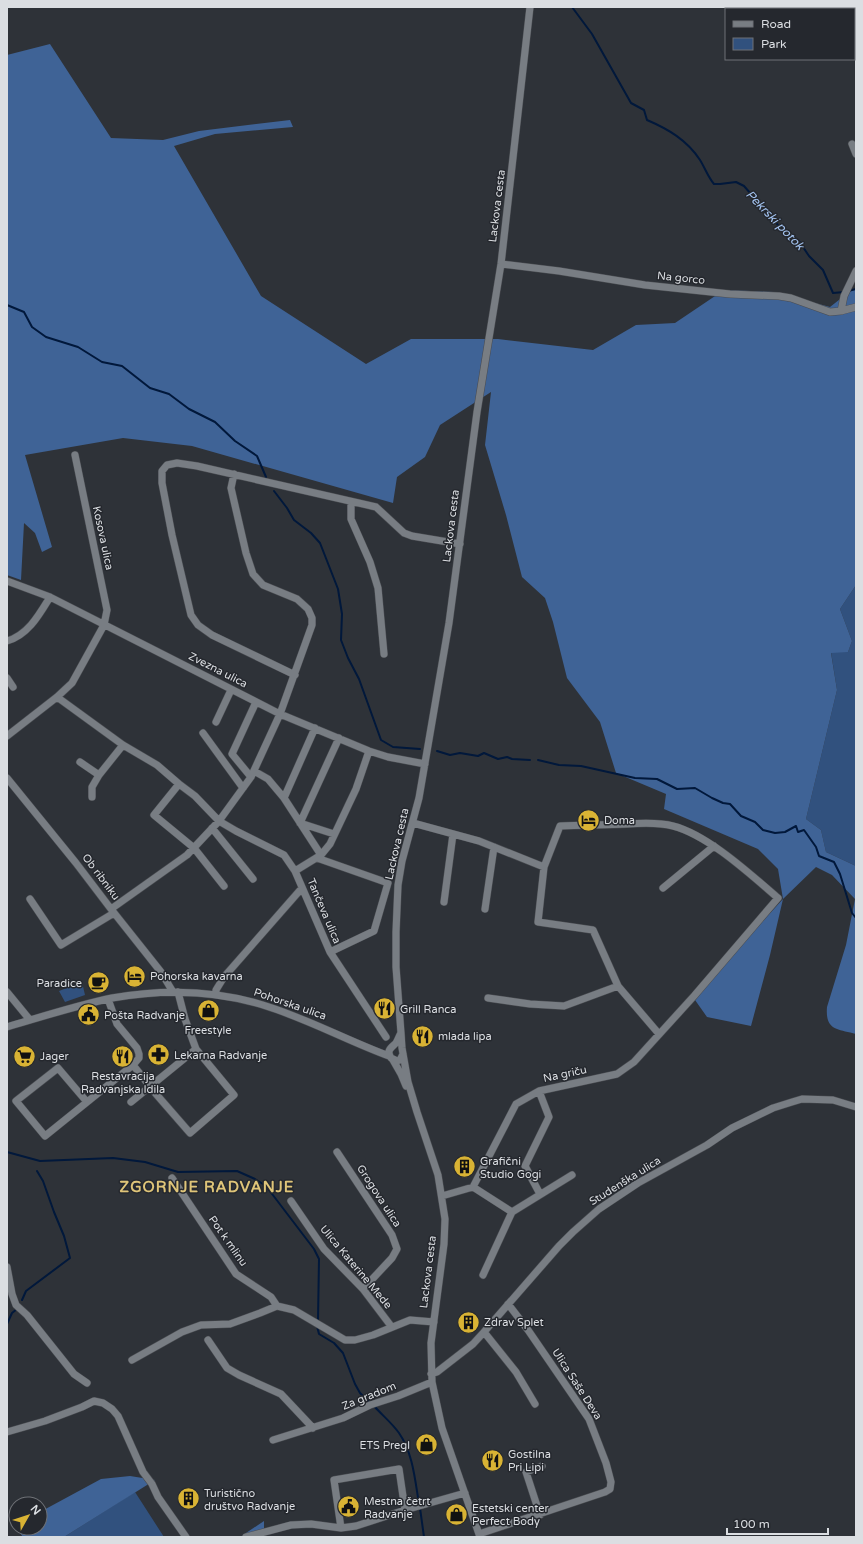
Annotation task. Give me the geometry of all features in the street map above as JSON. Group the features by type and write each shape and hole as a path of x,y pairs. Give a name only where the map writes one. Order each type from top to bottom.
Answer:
{"street":[{"name":"Lackova cesta","path":"480,1535 442,1428 432,1382 431,1343 444,1244 445,1219 438,1175 408,1082 401,1033 396,967 396,932 398,885 402,861 419,798 450,623 477,412 501,264 530,7"},
{"path":"852,144 856,154"},
{"name":"Na gorco","path":"501,264 559,270 645,285 730,294 779,296 791,298 830,312 856,307"},
{"path":"841,311 844,296 856,271"},
{"name":"Kosova ulica","path":"75,455 107,610 104,625"},
{"path":"295,675 212,635 198,625 191,615 162,483 162,471 167,465 177,464 197,466 376,507 404,533 412,536 460,544"},
{"path":"30,899 61,944 112,911 188,855 219,821 252,774 280,714 295,675 312,625 312,618 308,609 297,599 263,585 253,574 246,553 232,488 234,474"},
{"path":"351,502 350,510 352,519 370,562 378,588 384,654"},
{"name":"Zvezna ulica","path":"7,582 50,597 280,714 369,751 388,757 425,764"},
{"path":"7,641 16,638 28,628 40,615 50,597"},
{"path":"7,736 57,697 72,683 104,625"},
{"path":"7,678 13,687"},
{"path":"216,722 231,690"},
{"name":"Tančeva ulica","path":"57,697 123,745 156,765 195,796 219,821 284,856 295,871 330,952 386,1037"},
{"path":"256,702 232,754 252,774 268,779 284,798 319,856 388,883 374,931 330,952"},
{"path":"284,798 315,728"},
{"path":"203,733 243,788"},
{"path":"300,823 339,738"},
{"path":"92,798 92,787 99,775 123,745"},
{"path":"295,871 319,856 330,844 356,789 369,751"},
{"path":"80,762 99,775"},
{"name":"Ob ribniku","path":"7,778 76,863 176,992"},
{"path":"179,784 154,815 194,848 224,886"},
{"path":"300,823 334,834"},
{"path":"413,823 494,847 544,867"},
{"name":"Na griču","path":"473,1187 516,1104 539,1091 617,1074 634,1062 694,996 778,898 746,870 714,846 685,830 671,825 646,823 560,826 544,867 538,922 593,930 618,986 659,1034"},
{"path":"212,828 253,879"},
{"path":"444,902 453,834"},
{"path":"663,888 714,846"},
{"path":"484,909 494,847"},
{"path":"216,995 216,990 224,977 302,888"},
{"path":"488,998 530,1004 564,1006 618,986"},
{"path":"7,992 30,1020"},
{"path":"133,1065 190,1134 234,1095 196,1049 176,992"},
{"name":"Pohorska ulica","path":"7,1027 108,999 176,992 216,995 249,1001 278,1010 376,1050 391,1058"},
{"path":"87,1102 58,1068 16,1101 45,1136 133,1065 139,1058 137,1048 117,1024 108,999"},
{"path":"401,1033 392,1046 391,1058 401,1074 417,1112"},
{"path":"376,1050 397,1045 403,1051 400,1060 391,1058"},
{"path":"131,1102 196,1049"},
{"path":"539,1091 549,1117 525,1166 540,1194"},
{"name":"Studenška ulica","path":"431,1374 437,1372 455,1358 484,1332 559,1246 599,1209 638,1183 707,1145 732,1128 773,1108 802,1099 833,1100 856,1108"},
{"name":"Grogova ulica","path":"337,1152 392,1235 397,1249 392,1258 363,1289"},
{"path":"484,1275 512,1212 572,1175"},
{"name":"Pot k mlinu","path":"172,1178 236,1274 271,1297 277,1306"},
{"path":"442,1196 473,1187 512,1212"},
{"name":"Ulica Katerine Mede","path":"290,1201 324,1249 363,1289 391,1326"},
{"path":"7,1267 12,1294 16,1305 27,1315 74,1374 87,1383"},
{"name":"Ulica Saše Deva","path":"480,1535 605,1492 610,1489 611,1482 606,1463 589,1419 528,1330 508,1304"},
{"path":"132,1360 182,1332 201,1325 230,1324 277,1306 294,1310 340,1339 350,1341 373,1335 391,1326 410,1320 434,1322"},
{"path":"484,1332 516,1372 536,1404"},
{"path":"208,1340 227,1368 238,1375 281,1394 313,1428"},
{"name":"Za gradom","path":"273,1440 343,1418 432,1382"},
{"path":"7,1432 45,1421 94,1401 103,1403 112,1409 118,1416 143,1472 152,1484 158,1497 186,1537"},
{"path":"540,1515 526,1472 542,1466"},
{"path":"341,1528 334,1480 399,1469 405,1510"},
{"path":"246,1537 292,1525 311,1524 341,1528 356,1526 420,1505 465,1493"}],"green space":[{"path":"856,585 856,866 826,852 821,830 806,819 837,690 831,652 848,652 852,641 840,609"},
{"path":"82,982 85,995 65,1002 59,991"},
{"path":"135,1492 164,1537 64,1537"}],"shaded area":[{"path":"50,44 111,138 163,140 199,131 290,120 293,127 215,134 174,146 261,296 366,364 411,339 498,339 593,350 636,325 675,323 724,290 774,292 830,307 849,292 856,289 856,585 840,609 852,641 848,652 831,653 837,690 806,819 821,830 826,852 856,866 856,1034 834,1028 828,1021 827,1015 827,1007 846,945 855,899 832,875 816,867 783,899 778,869 758,849 664,809 666,794 616,773 600,722 567,678 553,622 545,598 522,577 506,515 485,445 491,392 440,425 425,457 397,477 393,503 192,446 123,438 25,455 52,547 42,552 35,533 24,523 21,580 7,575 7,55"},
{"path":"783,899 751,1026 707,1017 695,1000 730,957"},
{"path":"130,1476 155,1480 64,1537 22,1536 48,1536 48,1508 101,1479"},
{"path":"264,1521 264,1537 240,1537"}],"waterway":[{"name":"Pekrski potok","path":"572,7 592,34 631,103 644,110 647,120 670,131 683,141 695,153 714,184 736,182 744,186 778,225 799,241 809,256 823,270 833,293 844,292"},
{"name":"Pekrski potok","path":"848,291 856,289"},
{"path":"7,305 24,312 32,327 46,337 78,347 102,362 122,366 150,388 169,394 189,409 215,422 235,441 257,456 266,477"},
{"path":"274,491 294,520 311,533 320,543 338,589 342,614 341,640 359,679 381,740 393,747 420,749"},
{"path":"437,751 450,755 460,753 478,756 484,753 498,759 507,757 512,759 530,760"},
{"path":"538,760 559,765 581,766 635,778 657,779 677,789 695,788 712,798 723,803 730,804 741,816 755,822 763,830 775,833 785,832 796,826 798,832 804,830 816,847 819,856 834,862 840,874 852,913 856,918"},
{"path":"7,1152 40,1161 113,1158 145,1162 178,1172 237,1171 255,1179 266,1186 314,1249 319,1259 318,1321"},
{"path":"22,1300 26,1291 70,1258 64,1236 43,1181 37,1171"},
{"path":"7,1324 12,1313 17,1309"},
{"path":"317,1326 319,1334 334,1343 343,1353 355,1384 360,1393 370,1403"},
{"path":"374,1406 393,1426 404,1441 413,1467 419,1504"},
{"path":"420,1508 424,1537"}],"place":[{"name":"Doma","path":"589,820"},
{"name":"Pohorska kavarna","path":"135,976"},
{"name":"Paradice","path":"98,983"},
{"name":"Grill Ranca","path":"384,1009"},
{"name":"Freestyle","path":"208,1010"},
{"name":"Pošta Radvanje","path":"89,1015"},
{"name":"mlada lipa","path":"422,1036"},
{"name":"Lekarna Radvanje","path":"158,1055"},
{"name":"Jager","path":"24,1056"},
{"name":"Restavracija Radvanjska Idila","path":"123,1056"},
{"name":"Grafični Studio Gogi","path":"464,1167"},
{"name":"Zdrav Splet","path":"468,1322"},
{"name":"ETS Pregl","path":"426,1445"},
{"name":"Gostilna Pri Lipi","path":"493,1460"},
{"name":"Turistično društvo Radvanje","path":"189,1499"},
{"name":"Mestna četrt Radvanje","path":"349,1507"},
{"name":"Estetski center Perfect Body","path":"456,1514"}],"district":[{"name":"ZGORNJE RADVANJE","path":"207,1187"}]}
